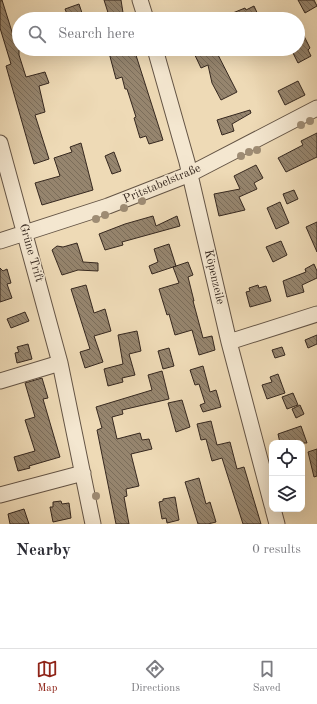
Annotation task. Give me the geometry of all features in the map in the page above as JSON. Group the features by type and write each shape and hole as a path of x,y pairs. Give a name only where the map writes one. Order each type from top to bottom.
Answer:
{"street":[{"path":"140,0 144,12"},
{"name":"Köpenzeile","path":"157,56 190,174 229,342 269,494"},
{"name":"Pritstabelstraße","path":"0,241 108,206 190,174 317,108"},
{"name":"Grüne Trift","path":"0,143 60,363 84,472 93,524"},
{"path":"229,342 317,314"},
{"path":"0,381 60,363"},
{"path":"0,495 84,472"},
{"path":"274,512 277,524"}],"building":[{"path":"2,0 12,32 12,56 19,56 26,77 45,72 49,83 39,86 45,112 35,115 49,159 34,164 6,66 11,64 0,28 0,1"},
{"path":"104,0 121,0 123,12 108,12"},
{"path":"298,0 314,0 317,6 304,12"},
{"path":"79,4 82,12 66,12 65,9"},
{"path":"254,6 257,12 235,12 245,8 246,10"},
{"path":"305,38 310,48 308,50 311,56 298,63 294,56 305,56"},
{"path":"110,56 136,56 163,140 149,144 146,136 140,138 134,118 136,117 127,89 125,89 122,77 116,79"},
{"path":"195,56 219,56 237,92 221,100 212,83 208,65 201,68"},
{"path":"298,81 305,95 285,105 278,91"},
{"path":"250,110 251,113 232,124 234,131 222,135 217,120"},
{"path":"317,133 317,157 286,172 278,158 303,145 301,141"},
{"path":"81,143 93,190 42,205 35,183 60,176 54,158 72,152 70,147"},
{"path":"114,152 121,171 112,174 105,156"},
{"path":"256,165 263,178 254,183 257,189 239,197 245,210 219,216 214,194 240,189 234,176"},
{"path":"294,190 298,199 287,204 283,194"},
{"path":"280,202 289,223 276,229 267,208"},
{"path":"153,216 156,226 177,216 180,226 122,242 123,245 105,250 99,234 125,224"},
{"path":"317,222 317,252 306,227"},
{"path":"281,241 287,255 273,262 266,247"},
{"path":"77,243 83,262 98,263 98,271 78,270 62,275 52,250 57,246 63,247"},
{"path":"169,244 176,266 152,274 149,266 158,262 154,249"},
{"path":"188,262 193,275 188,277 203,338 212,336 215,350 199,355 192,330 175,335 169,314 167,315 159,289 179,283 173,267"},
{"path":"314,264 317,271 317,278 302,285 304,292 287,297 283,281 306,272 305,269"},
{"path":"0,268 3,271 7,269 11,283 7,284 12,298 0,302"},
{"path":"86,285 94,313 105,309 111,331 94,336 103,362 85,368 80,352 90,349 71,289"},
{"path":"258,285 259,288 266,286 271,301 250,307 246,292 250,291 249,288"},
{"path":"25,312 29,321 11,328 7,319"},
{"path":"137,331 141,351 129,354 135,375 122,378 123,382 108,386 104,369 123,364 118,335"},
{"path":"317,335 317,344 308,348 305,340"},
{"path":"28,344 32,359 17,363 15,353 19,352 17,347"},
{"path":"282,347 285,355 275,358 272,350"},
{"path":"169,348 174,366 163,369 158,351"},
{"path":"203,366 210,392 216,390 221,407 203,412 200,405 205,403 199,384 195,385 190,370"},
{"path":"162,371 169,399 122,410 123,414 112,417 117,439 140,433 142,440 149,439 152,449 131,454 139,486 126,489 127,496 124,497 129,524 116,524 97,430 102,428 96,407 152,390 148,375"},
{"path":"278,374 285,393 267,399 262,385 272,382 270,377"},
{"path":"42,378 48,398 43,399 60,457 29,466 30,468 18,471 14,457 35,451 25,420 35,417 25,383"},
{"path":"293,393 298,405 287,409 282,397"},
{"path":"182,400 190,427 176,432 168,403"},
{"path":"300,405 304,414 296,418 292,409"},
{"path":"211,421 217,445 230,442 237,469 244,467 261,524 243,524 222,458 212,461 206,439 201,440 197,424"},
{"path":"301,426 307,443 305,443 305,440 279,440 278,434"},
{"path":"317,449 317,476 314,477 308,452"},
{"path":"199,478 206,504 210,502 216,522 198,524 185,482"},
{"path":"175,497 179,520 167,523 166,518 162,519 159,502 163,501 163,499"},
{"path":"61,501 62,504 69,503 71,518 53,522 50,507 53,507 53,502"},
{"path":"24,509 29,524 10,524 8,514"}]}
